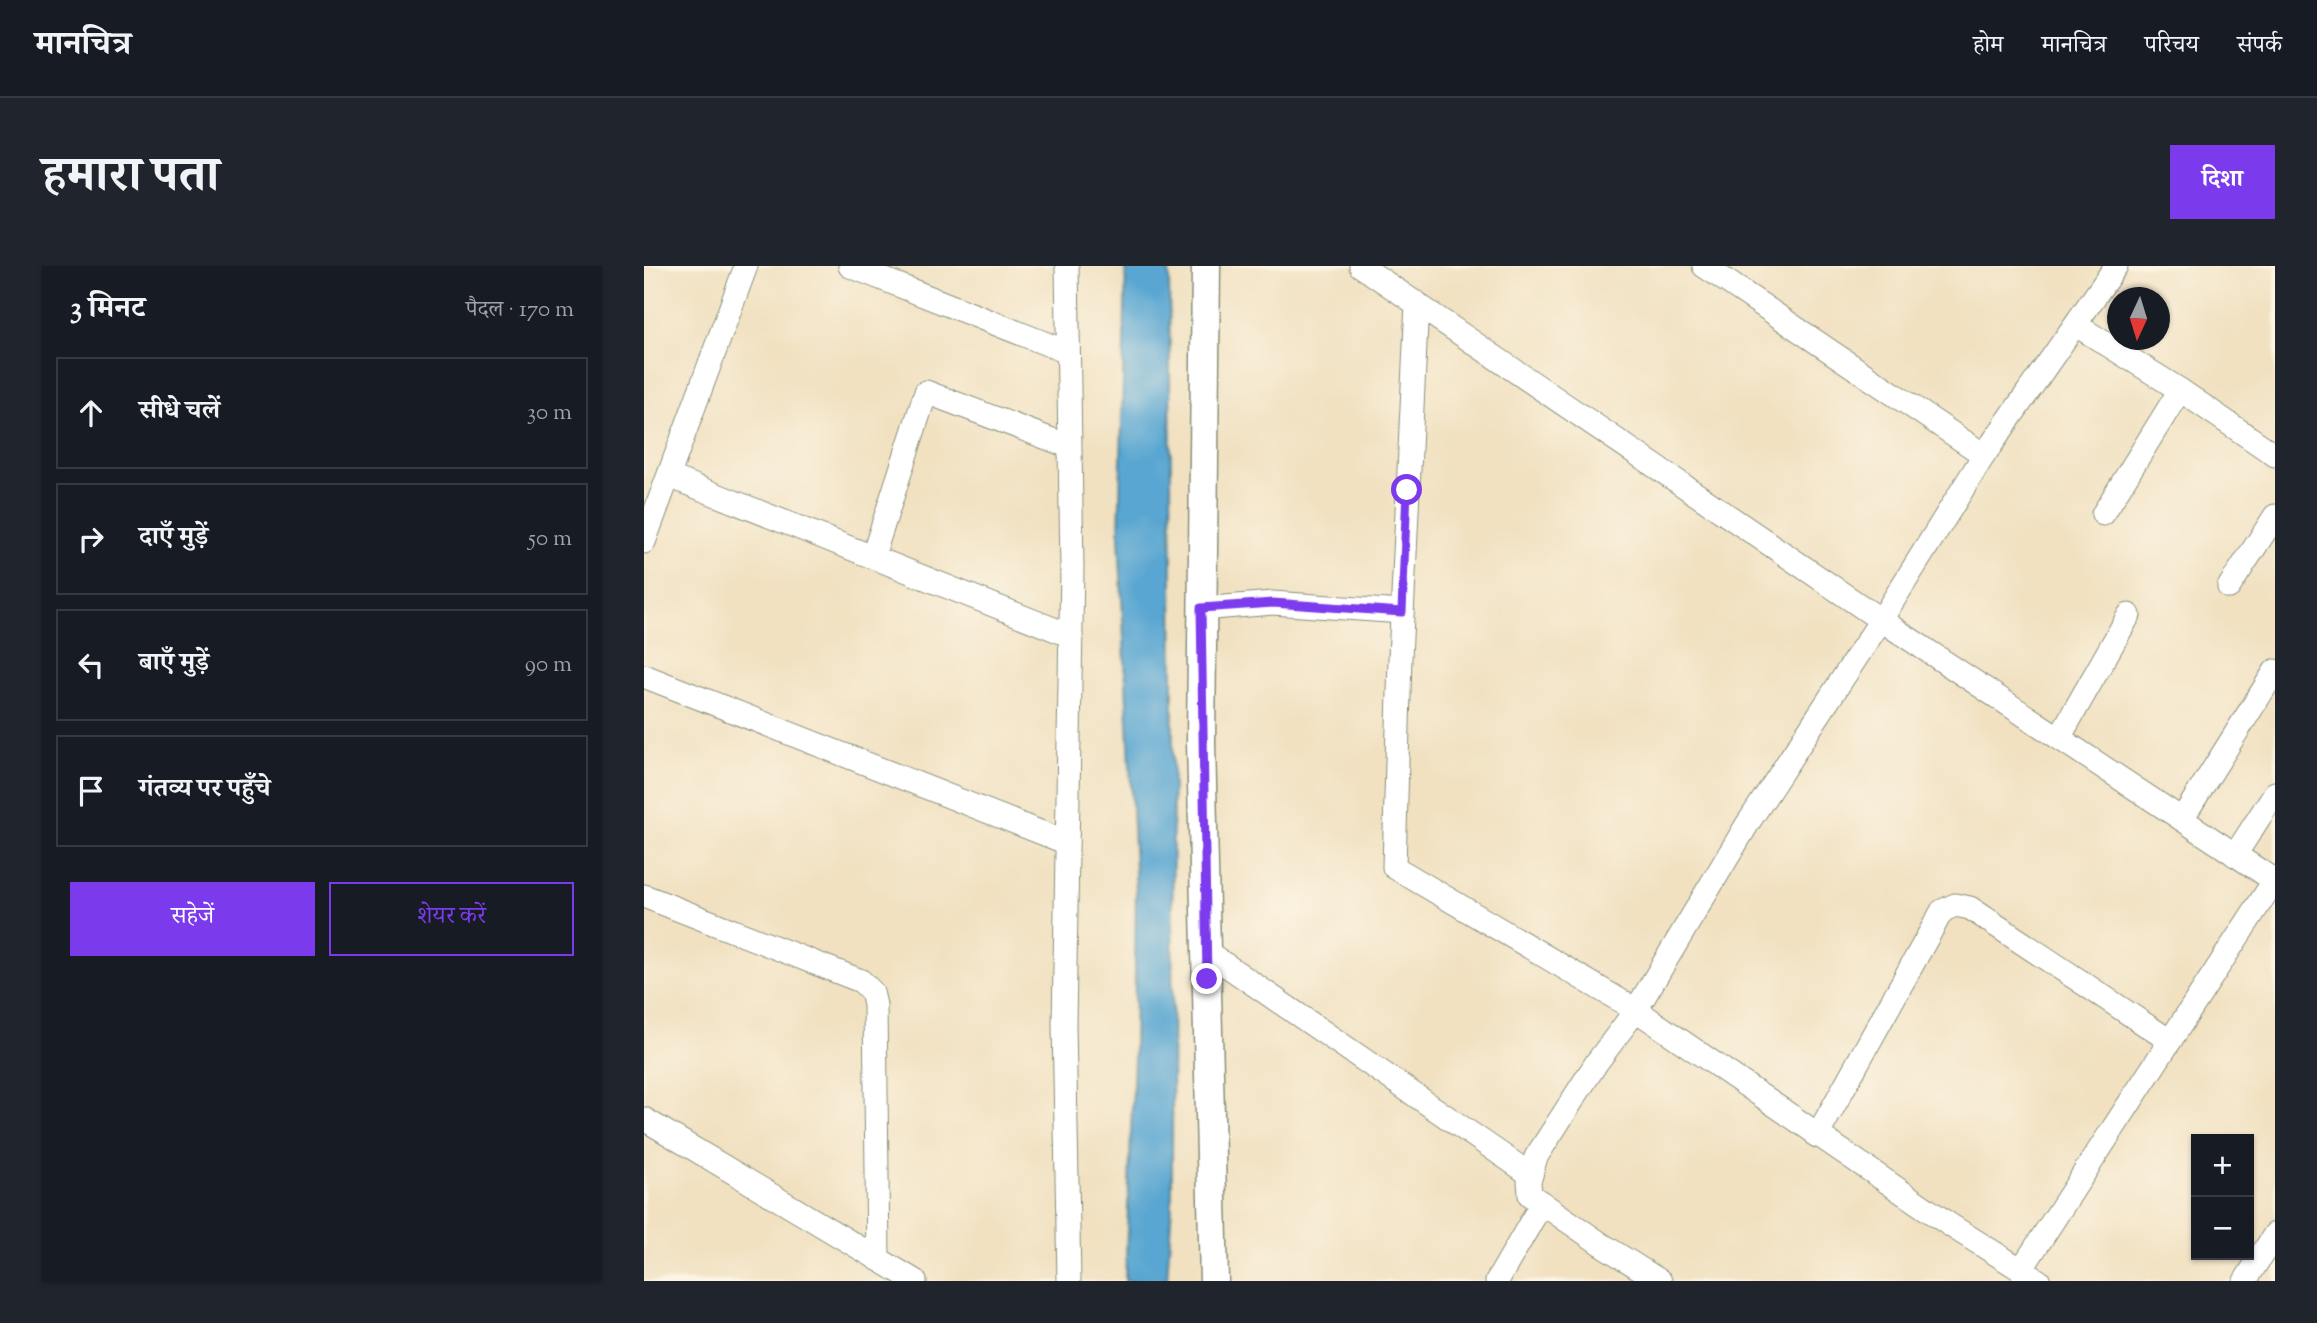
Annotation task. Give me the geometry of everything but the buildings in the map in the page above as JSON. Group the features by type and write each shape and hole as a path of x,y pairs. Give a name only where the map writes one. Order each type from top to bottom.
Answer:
{"street":[{"path":"644,542 746,266"},
{"path":"850,266 1067,352"},
{"path":"1067,266 1071,636 1065,842 1064,1024 1069,1281"},
{"path":"1206,266 1201,608 1214,1281"},
{"path":"1361,266 1417,303 1881,620 2275,881 2170,1041 2030,1275 1818,1136 1636,1010 1394,867 1402,612 1417,303"},
{"path":"1704,266 1984,455"},
{"path":"1660,1281 1530,1195 1531,1175 1543,1146 1636,1010 1748,823 1881,620 1984,455 2116,266"},
{"path":"2076,325 2180,390 2275,455"},
{"path":"2103,514 2180,390"},
{"path":"873,556 926,392 1068,446"},
{"path":"669,475 1071,636"},
{"path":"2230,587 2275,516"},
{"path":"1201,608 1273,603 1402,612"},
{"path":"2059,738 2129,615"},
{"path":"2182,820 2275,671"},
{"path":"644,676 1065,842"},
{"path":"2235,855 2275,793"},
{"path":"644,895 861,981 872,992 877,1040 878,1259"},
{"path":"1818,1136 1942,911 1955,905 1970,908 2170,1041"},
{"path":"1207,952 1531,1175"},
{"path":"644,1119 915,1281"},
{"path":"1497,1281 1542,1203"},
{"path":"2245,1281 2275,1234"}],"water":[{"path":"1126,266 1169,266 1173,683 1172,1204 1167,1281 1125,1281 1134,1058 1136,891 1119,536"}],"route":[{"path":"1207,979 1201,742 1201,608 1273,603 1402,612 1407,490"}]}
